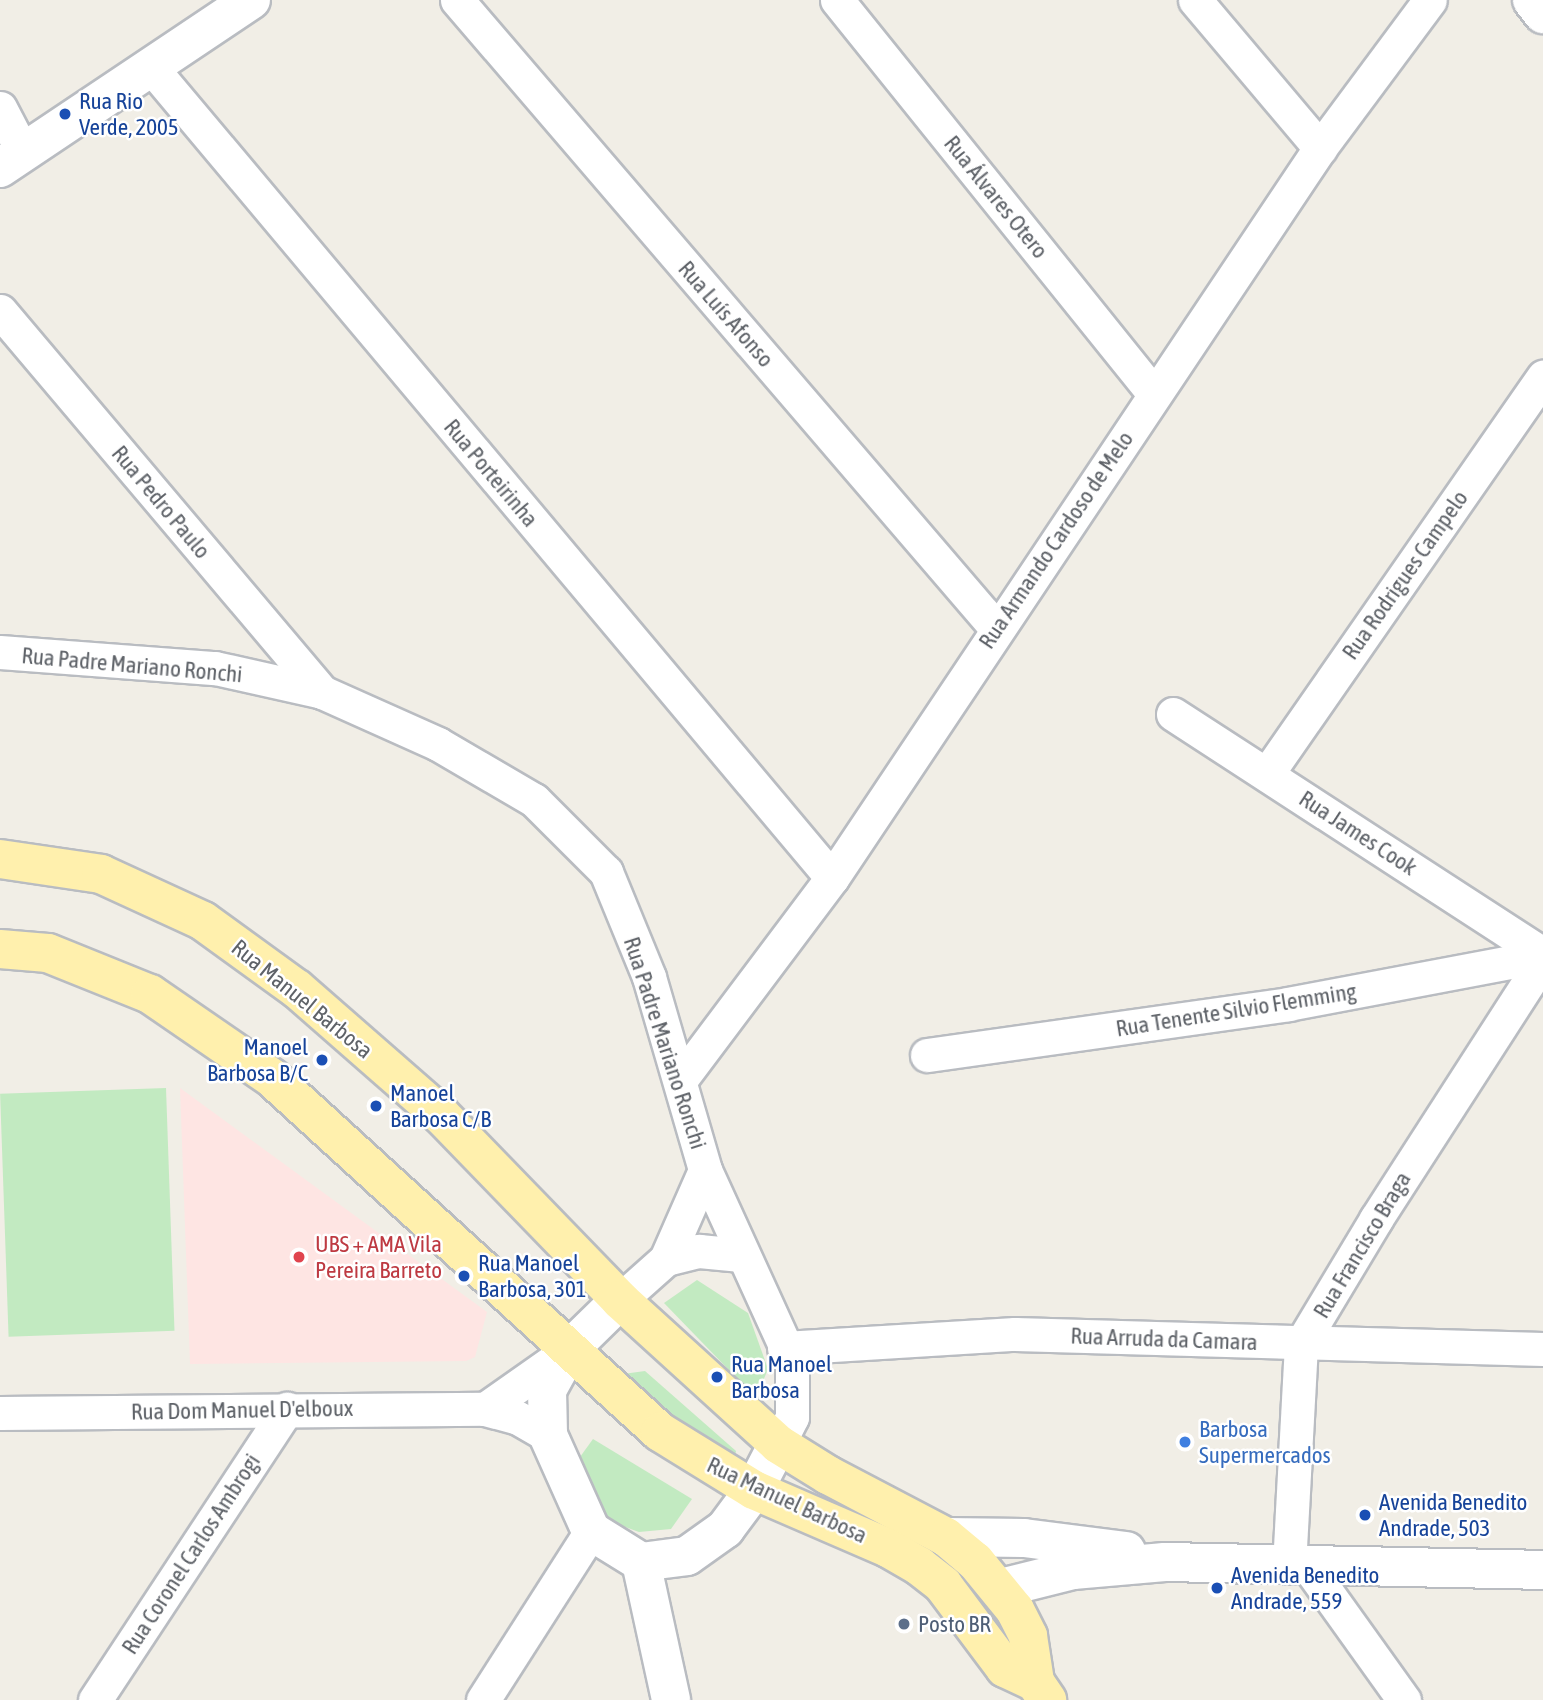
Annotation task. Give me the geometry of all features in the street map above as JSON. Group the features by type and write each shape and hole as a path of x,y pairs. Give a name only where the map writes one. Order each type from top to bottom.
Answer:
{"main road":[{"name":"Rua Manuel Barbosa","path":"0,859 102,874 203,921 297,989 440,1114 620,1300 778,1444 828,1475 946,1537 1001,1587 1028,1636 1041,1691"},
{"name":"Rua Manuel Barbosa","path":"0,949 48,953 150,994 272,1078 660,1432 754,1490 888,1548 943,1585"},
{"path":"943,1585 1001,1587"},
{"path":"943,1585 1005,1668 1041,1691"}],"street":[{"path":"0,108 12,160 251,0"},
{"name":"Rua Luís Afonso","path":"457,0 996,628"},
{"name":"Rua Álvares Otero","path":"837,0 1154,394"},
{"path":"1195,0 1320,148"},
{"name":"Rua Armando Cardoso de Melo","path":"681,1079 832,878 996,628 1320,148 1430,0"},
{"path":"1532,0 1543,13"},
{"name":"Rua Porteirinha","path":"151,67 832,878"},
{"name":"Rua Pedro Paulo","path":"0,311 321,692"},
{"name":"Rua Rodrigues Campelo","path":"1267,774 1543,377"},
{"name":"Rua Padre Mariano Ronchi","path":"0,652 215,667 321,692 438,744 534,800 606,872 649,977 681,1079 705,1170 741,1255 792,1362 792,1417 778,1444"},
{"name":"Rua James Cook","path":"1173,715 1543,956"},
{"name":"Rua Tenente Silvio Flemming","path":"927,1055 1289,1004 1543,956"},
{"name":"Rua Francisco Braga","path":"1298,1566 1301,1344 1376,1219 1543,956"},
{"name":"Rua Padre Mariano Ronchi","path":"666,1259 705,1170"},
{"path":"485,1409 569,1350 666,1259 699,1251 741,1255"},
{"name":"Rua Arruda da Camara","path":"785,1348 1015,1334 1543,1349"},
{"path":"569,1350 547,1390 548,1435 591,1531 641,1562 687,1556 710,1544 754,1490 778,1444"},
{"name":"Rua Coronel Carlos Ambrogi","path":"95,1700 287,1409"},
{"name":"Rua Dom Manuel D'elboux","path":"0,1413 485,1409 517,1418 548,1435"},
{"path":"483,1700 591,1531"},
{"path":"946,1537 1111,1546 1165,1562"},
{"path":"641,1562 671,1700"},
{"path":"1001,1587 1073,1570 1165,1562 1543,1570"},
{"path":"1298,1566 1404,1700"}],"shaded area":[{"name":"UBS + AMA Vila Pereira Barreto","path":"180,1088 487,1312 475,1357 466,1361 190,1364"}],"green space":[{"path":"166,1088 174,1331 9,1337 0,1094"},
{"path":"697,1280 748,1313 768,1369 756,1398 664,1303"},
{"path":"645,1371 736,1451 733,1465 718,1465 623,1374"},
{"path":"593,1439 692,1499 671,1529 639,1532 606,1520 580,1457"}],"place":[{"name":"Rua Rio Verde, 2005","path":"65,114"},
{"name":"Manoel Barbosa B/C","path":"322,1060"},
{"name":"Manoel Barbosa C/B","path":"376,1106"},
{"name":"UBS + AMA Vila Pereira Barreto","path":"299,1257"},
{"name":"Rua Manoel Barbosa, 301","path":"464,1276"},
{"name":"Rua Manoel Barbosa","path":"717,1377"},
{"name":"Barbosa Supermercados","path":"1185,1442"},
{"name":"Avenida Benedito Andrade, 503","path":"1365,1515"},
{"name":"Avenida Benedito Andrade, 559","path":"1217,1588"},
{"name":"Posto BR","path":"904,1624"}]}
